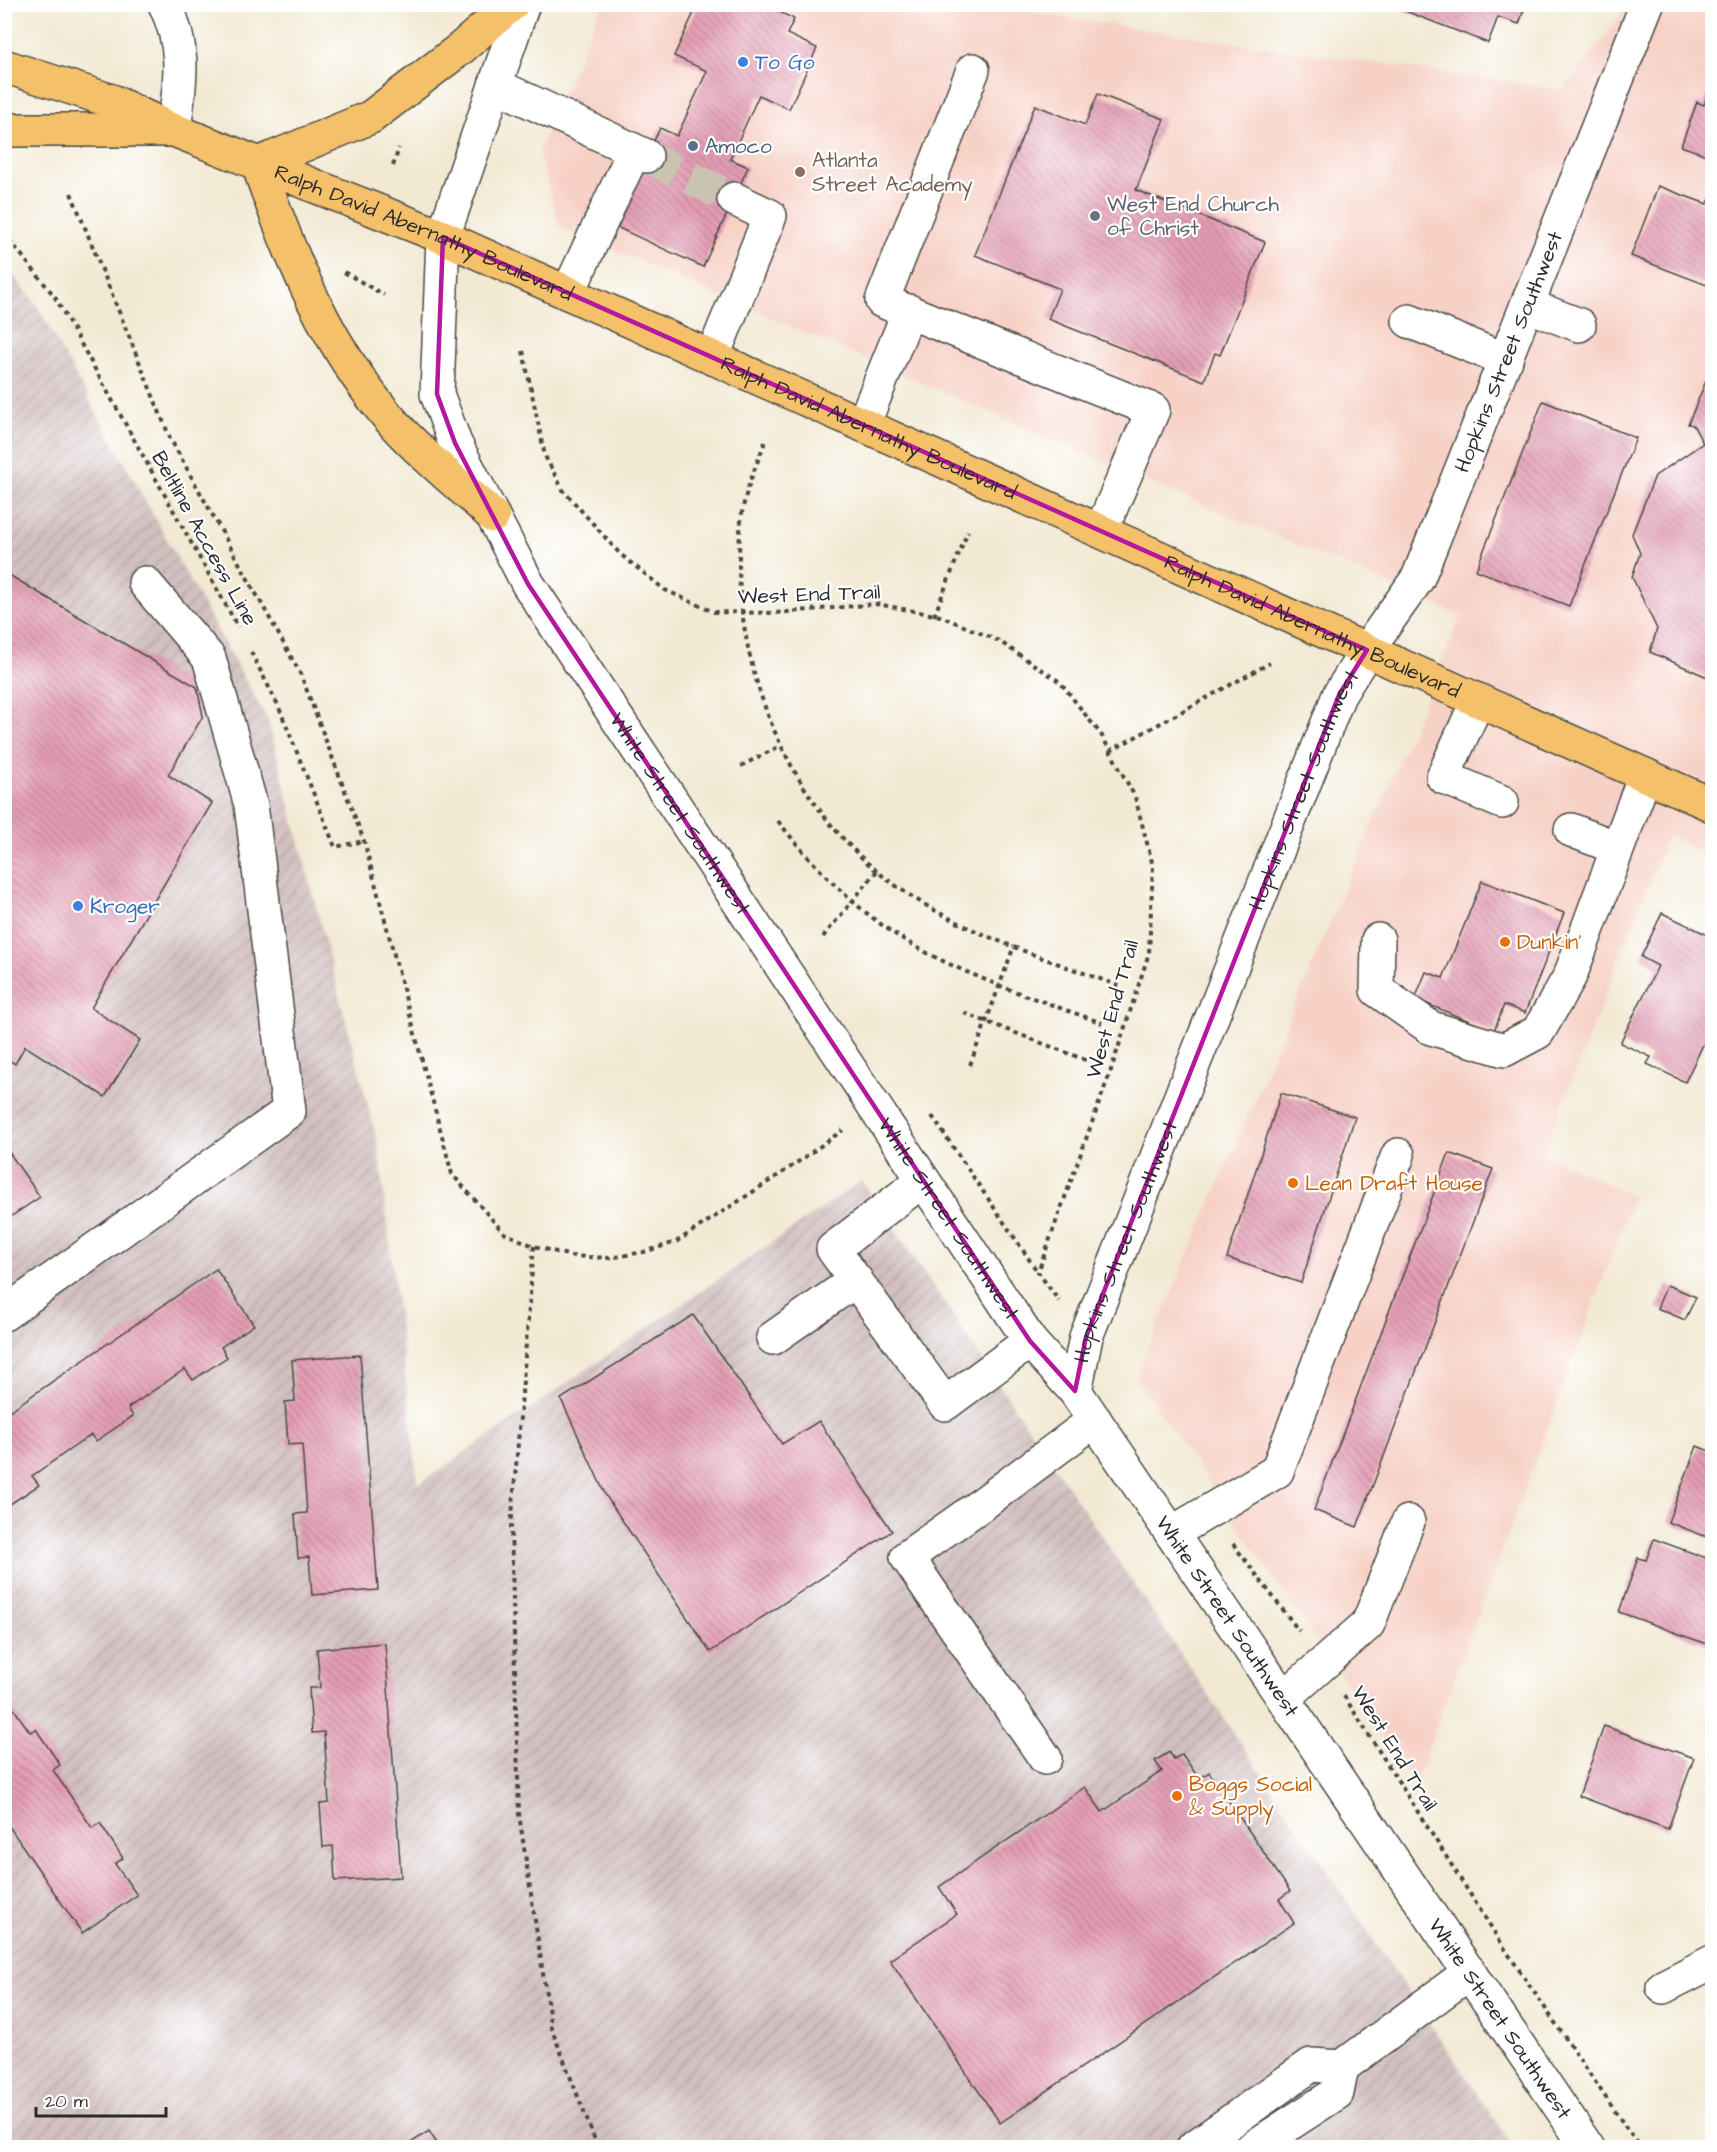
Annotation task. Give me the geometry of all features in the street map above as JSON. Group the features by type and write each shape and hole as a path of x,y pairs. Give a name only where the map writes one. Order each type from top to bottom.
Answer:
{"main road":[{"path":"493,516 396,426 354,370 331,334 285,242 258,164 371,117 460,49 512,4"},
{"path":"4,66 112,101 174,130"},
{"name":"Ralph David Abernathy Boulevard","path":"4,130 174,130 443,237 1713,805"}],"street":[{"path":"165,4 175,25 182,63 174,130"},
{"name":"White Street Southwest","path":"523,4 443,237 437,394 454,443 528,584 922,1181 1030,1341 1076,1391 1588,2148"},
{"name":"Hopkins Street Southwest","path":"1076,1391 1086,1337 1339,695 1366,650 1419,578 1647,4"},
{"path":"972,70 882,301 1153,410 1101,531"},
{"path":"495,85 640,154 568,293"},
{"path":"712,358 770,216 734,199"},
{"path":"1527,305 1579,325"},
{"path":"863,425 909,311"},
{"path":"1409,321 1506,360"},
{"path":"4,1314 289,1111 251,805 209,658 145,583"},
{"path":"1478,700 1443,777 1502,802"},
{"path":"1378,940 1377,990 1431,1028 1504,1050 1538,1032 1570,976 1645,775"},
{"path":"1571,830 1617,848"},
{"path":"1172,1533 1277,1471 1398,1155"},
{"path":"922,1181 833,1249 945,1404 1030,1341"},
{"path":"773,1338 856,1280"},
{"path":"1045,1758 907,1557 986,1502 1095,1420"},
{"path":"1284,1698 1368,1624 1408,1522"},
{"path":"1663,1987 1713,1962"},
{"path":"1193,2148 1311,2065 1342,2067 1470,1972"},
{"path":"1252,2148 1337,2093 1342,2067"}],"path":[{"path":"393,166 399,148"},
{"path":"71,193 170,438 301,675 364,841 452,1174 504,1233 534,1246 571,1256 609,1258 644,1252 676,1242 840,1132"},
{"name":"Beltline Access Line","path":"4,233 55,297 242,636"},
{"path":"334,266 384,295"},
{"name":"West End Trail","path":"523,351 545,456 562,490 620,555 665,590 714,612 776,613 877,604 934,616 999,641 1060,682 1102,736 1135,796 1153,866 1149,953 1111,1070 1038,1272"},
{"path":"765,442 741,518 739,559 744,612 752,663 780,746 806,790 837,829 877,872 964,927 1119,987"},
{"path":"934,616 968,531"},
{"name":"Beltline Access Line","path":"247,645 278,705 334,847 364,841"},
{"path":"1110,751 1270,663"},
{"path":"741,766 780,746"},
{"path":"778,821 801,851 852,902 894,933 952,965 1102,1023"},
{"path":"823,937 877,872"},
{"path":"970,1065 1014,946"},
{"path":"964,1013 1088,1061"},
{"path":"931,1115 1061,1304"},
{"path":"534,1246 511,1528 519,1814 551,2027 598,2148"},
{"name":"West End Trail","path":"1209,1511 1324,1664 1507,1952 1640,2148"}],"highlighted area":[{"path":"443,237 1367,650 1339,695 1086,1337 1075,1391 1030,1341 528,584 455,443 437,394"}],"shaded area":[{"path":"602,5 978,5 1563,90 1629,5 1712,5 1712,858 1668,835 1543,1154 1634,1196 1415,1784 1136,1377 1461,616 560,227 538,152"},
{"path":"4,263 36,304 268,721 378,1144 418,1485 862,1181 1513,2147 5,2147"}],"building":[{"name":"Amoco","path":"698,4 763,4 794,19 787,34 817,48 789,109 759,95 730,159 748,167 703,267 614,226 660,128 677,136 707,71 674,56"},
{"path":"1387,4 1526,4 1519,24 1498,17 1488,43"},
{"path":"1712,82 1712,157 1681,146 1697,102 1704,105"},
{"name":"West End Church of Christ","path":"1098,94 1164,119 1136,190 1265,242 1220,355 1215,353 1204,381 1048,319 1060,289 975,255 1035,105 1085,125"},
{"path":"1658,186 1707,204 1712,196 1712,287 1631,256"},
{"path":"1706,381 1712,383 1712,679 1650,652 1657,629 1632,577 1640,553 1632,534 1655,476 1703,443 1693,425 1688,424"},
{"path":"1543,401 1636,438 1569,606 1476,570"},
{"name":"Kroger","path":"4,572 197,687 203,716 168,775 212,803 91,1008 140,1040 105,1097 25,1046 15,1064 4,1057"},
{"name":"Dunkin'","path":"1482,881 1564,913 1525,1013 1504,1005 1494,1031 1415,999 1426,972 1443,978"},
{"path":"1662,913 1712,937 1712,1026 1685,1082 1647,1064 1651,1057 1620,1043 1658,966 1641,957"},
{"path":"1712,1053 1712,1070 1706,1067"},
{"name":"Lean Draft House","path":"1281,1093 1355,1117 1301,1283 1227,1258"},
{"path":"4,1145 40,1197 4,1221"},
{"path":"1449,1153 1493,1169 1357,1527 1314,1510"},
{"path":"216,1269 254,1325 221,1347 227,1357 193,1380 185,1369 128,1408 133,1416 96,1441 91,1435 32,1476 39,1485 4,1508 4,1415"},
{"path":"1667,1285 1696,1297 1685,1320 1657,1308"},
{"path":"693,1315 782,1444 819,1421 892,1531 710,1652 606,1496 561,1399"},
{"path":"360,1355 378,1590 312,1595 309,1557 298,1558 295,1514 307,1513 302,1444 288,1445 285,1402 295,1401 292,1360"},
{"path":"1697,1446 1712,1452 1712,1539 1668,1522"},
{"path":"1654,1539 1712,1560 1712,1646 1619,1612 1638,1558 1646,1560"},
{"path":"385,1643 401,1877 335,1881 333,1846 323,1847 320,1804 329,1803 324,1732 312,1733 309,1688 320,1688 317,1649"},
{"path":"4,1695 30,1732 36,1729 60,1765 53,1770 92,1828 100,1823 123,1858 115,1864 137,1895 82,1933 4,1819"},
{"path":"1604,1726 1694,1758 1668,1829 1579,1796"},
{"path":"1169,1752 1174,1759 1182,1754 1199,1779 1209,1772 1290,1891 1279,1899 1294,1923 1000,2123 890,1960 957,1914 939,1887 1085,1787 1102,1812 1162,1771 1155,1761"},
{"path":"429,2131 440,2148 403,2148"}],"tunnel":[{"path":"646,156 734,199"}],"place":[{"name":"To Go","path":"743,62"},
{"name":"Amoco","path":"693,146"},
{"name":"Atlanta Street Academy","path":"800,172"},
{"name":"West End Church of Christ","path":"1095,216"},
{"name":"Kroger","path":"78,906"},
{"name":"Dunkin'","path":"1505,942"},
{"name":"Lean Draft House","path":"1293,1183"},
{"name":"Boggs Social & Supply","path":"1177,1796"}]}
